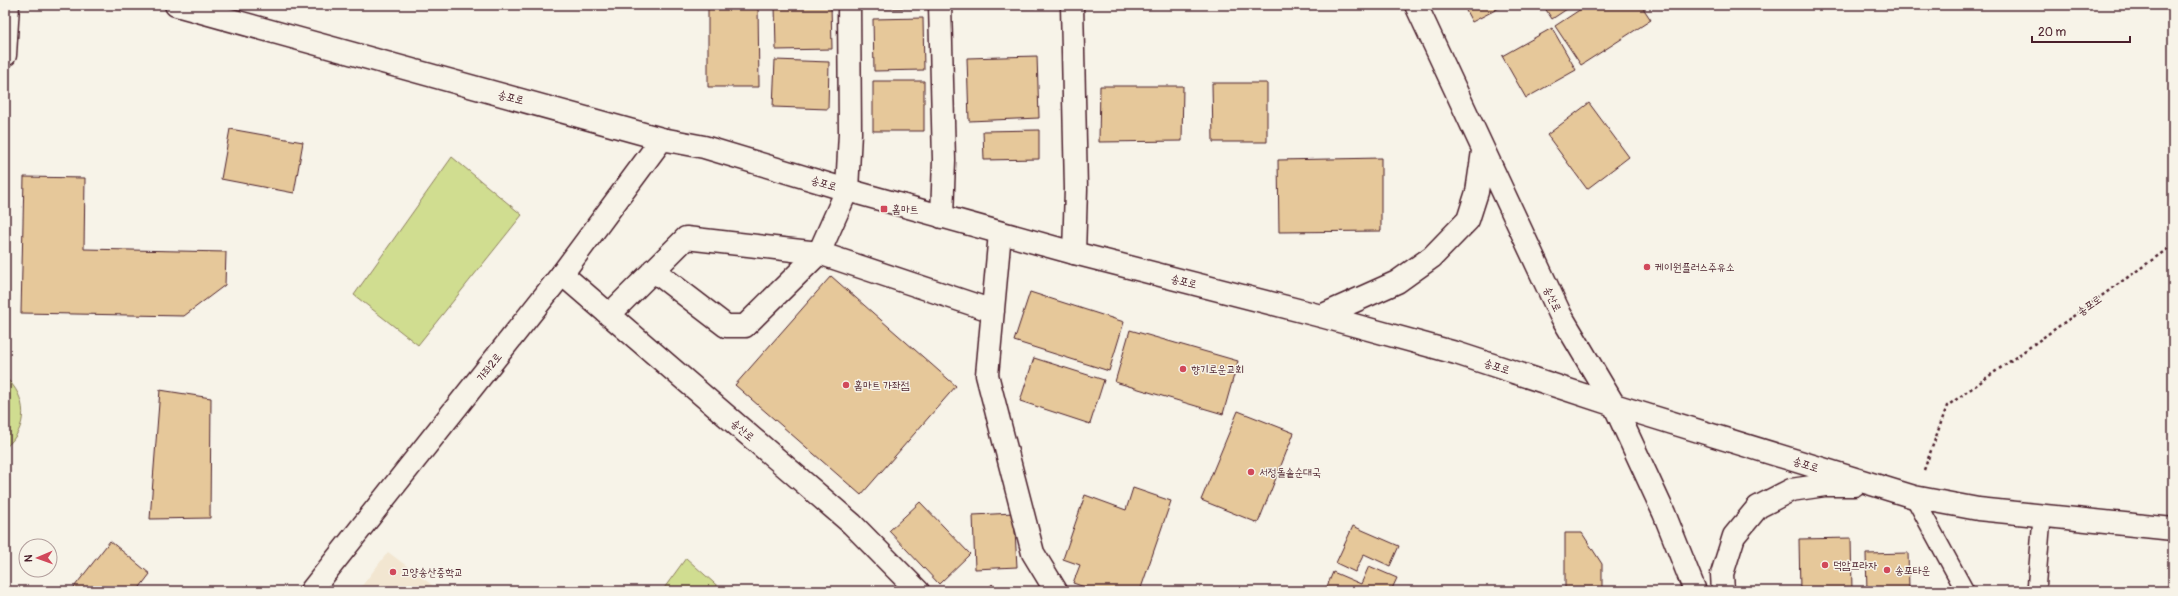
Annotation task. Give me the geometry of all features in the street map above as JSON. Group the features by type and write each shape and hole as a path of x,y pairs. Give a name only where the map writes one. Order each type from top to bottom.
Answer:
{"street":[{"path":"5,55 8,5"},
{"name":"송포로","path":"176,5 662,139 704,147 847,190 1000,233 1321,316 1456,353 1614,405 1914,497 1978,510 2173,529"},
{"name":"송포로","path":"847,190 850,133 849,5"},
{"path":"940,5 944,160 942,217"},
{"path":"1072,5 1076,188 1074,253"},
{"name":"송산로","path":"1416,5 1560,314 1614,405 1664,513 1695,591"},
{"name":"가좌2로","path":"311,591 562,274 662,139"},
{"path":"1321,316 1397,282 1432,257 1468,220 1477,192 1483,151"},
{"path":"653,270 726,326 745,326 819,253 847,190"},
{"path":"1000,233 987,375 1033,553 1056,591"},
{"path":"610,314 686,238 819,253 993,311"},
{"name":"송산로","path":"562,274 852,524 918,591"},
{"path":"1723,591 1722,574 1734,536 1758,507 1791,490 1825,485 1876,486"}],"lane":[{"path":"1914,497 1965,591"},
{"path":"2036,591 2042,517"}],"path":[{"name":"송포로","path":"1914,497 1947,406 2173,245"}],"shaded area":[{"name":"고양송산중학교","path":"388,552 440,591 358,591"}],"green space":[{"path":"452,157 522,215 418,345 354,295"},
{"path":"5,377 13,385 18,394 23,412 22,422 18,431 13,440 5,448"},
{"path":"686,558 723,591 662,591"}],"building":[{"path":"708,5 758,5 759,87 708,87"},
{"path":"775,5 831,5 832,49 776,50"},
{"path":"874,5 925,5 925,8 874,9"},
{"path":"971,5 1035,5 1035,8 971,9"},
{"path":"1463,5 1505,5 1472,22"},
{"path":"1543,5 1573,5 1552,19"},
{"path":"1587,5 1641,5 1651,20 1581,65 1555,26"},
{"path":"923,18 924,70 874,71 873,19"},
{"path":"1552,28 1576,70 1526,98 1502,56"},
{"path":"1037,56 1039,118 969,121 967,58"},
{"path":"775,60 829,62 828,109 773,107"},
{"path":"873,81 924,81 924,131 873,131"},
{"path":"1212,83 1267,83 1267,142 1213,142"},
{"path":"1100,86 1183,86 1182,141 1099,142"},
{"path":"1589,103 1629,157 1587,189 1547,135"},
{"path":"230,129 303,142 294,193 221,179"},
{"path":"1039,130 1039,159 984,160 983,131"},
{"path":"1381,158 1381,231 1279,232 1278,160"},
{"path":"24,177 85,178 84,249 226,252 225,285 184,316 21,313"},
{"name":"홈마트 가좌점","path":"831,276 956,386 861,495 735,385"},
{"path":"1030,292 1124,322 1109,371 1014,341"},
{"path":"1130,330 1238,361 1223,414 1115,382"},
{"path":"1034,358 1104,380 1090,424 1020,401"},
{"path":"160,390 211,398 210,518 150,519"},
{"path":"1238,411 1294,433 1258,523 1201,500"},
{"path":"1133,488 1171,501 1140,591 1096,591 1073,583 1080,565 1063,559 1085,495 1126,510"},
{"path":"920,502 970,554 939,584 889,531"},
{"path":"1014,513 1017,567 975,569 973,515"},
{"path":"1353,526 1399,546 1390,566 1364,554 1355,572 1336,563"},
{"path":"1565,533 1582,533 1602,564 1602,591 1565,591"},
{"name":"덕암프라자","path":"1851,538 1852,591 1800,591 1799,539"},
{"path":"110,541 150,574 137,591 71,591"},
{"name":"송포타운","path":"1908,553 1909,587 1915,591 1867,591 1866,554"},
{"path":"1369,566 1397,578 1391,591 1325,591 1333,572 1361,584"},
{"path":"992,584 999,591 986,591"}],"place":[{"name":"홈마트","path":"884,209"},
{"name":"케이원플러스주유소","path":"1647,267"},
{"name":"향기로운교회","path":"1183,369"},
{"name":"홈마트 가좌점","path":"846,385"},
{"name":"서정돌솥순대국","path":"1251,472"},
{"name":"덕암프라자","path":"1825,565"},
{"name":"송포타운","path":"1887,570"},
{"name":"고양송산중학교","path":"393,572"}]}
